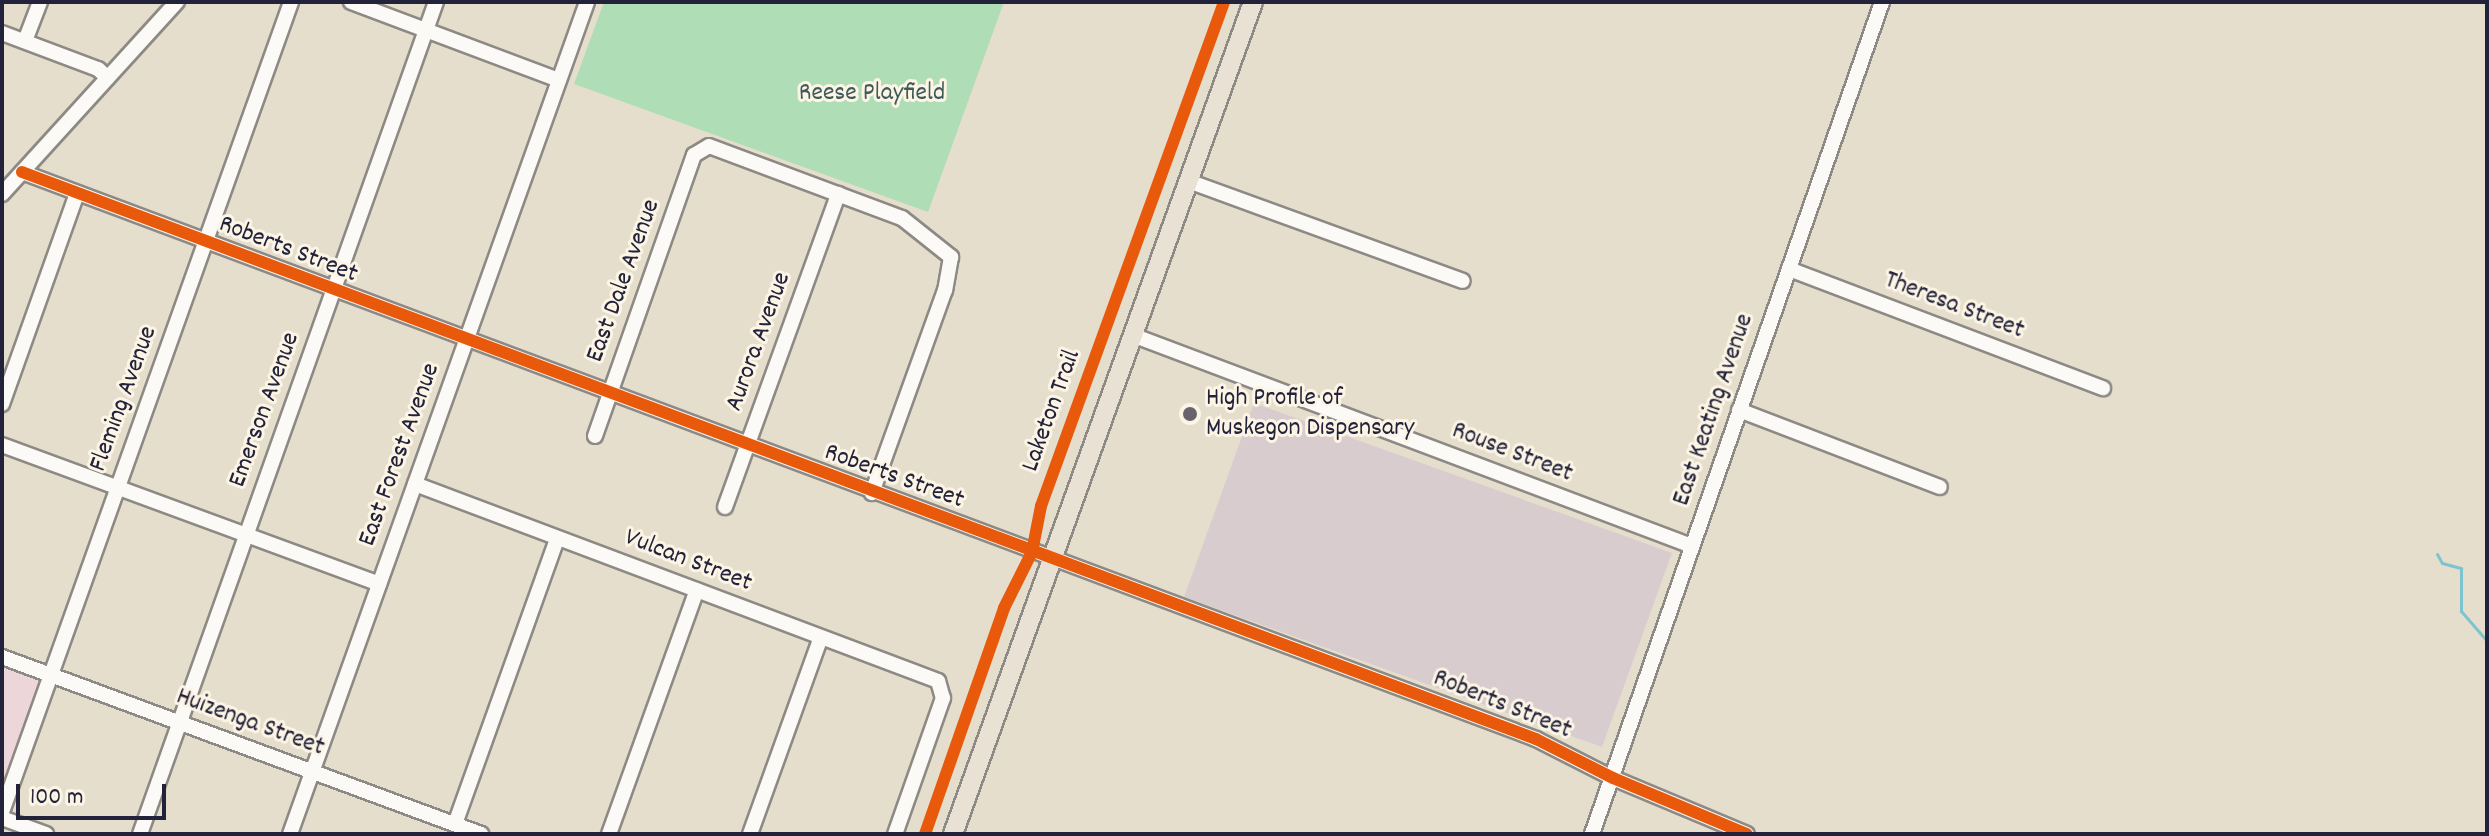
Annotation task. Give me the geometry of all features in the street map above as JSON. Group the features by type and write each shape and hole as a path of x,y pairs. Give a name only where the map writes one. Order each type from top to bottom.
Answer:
{"main road":[{"path":"953,834 1191,182 1253,2"}],"street":[{"path":"25,41 40,2"},
{"path":"2,194 177,2"},
{"name":"Fleming Avenue","path":"2,815 291,2"},
{"path":"351,2 559,80"},
{"name":"Emerson Avenue","path":"140,834 436,2"},
{"name":"East Forest Avenue","path":"290,834 587,2"},
{"name":"East Keating Avenue","path":"1592,834 1882,2"},
{"path":"2,33 108,78"},
{"name":"East Dale Avenue","path":"595,436 694,155 704,147 838,194"},
{"name":"Roberts Street","path":"22,172 466,341 1536,739 1613,778 1747,834"},
{"path":"1191,182 1463,281"},
{"path":"2,404 77,193"},
{"path":"838,194 902,218 949,252 953,267 872,493"},
{"name":"Aurora Avenue","path":"725,507 838,194"},
{"name":"Theresa Street","path":"1789,269 2103,388"},
{"name":"Rouse Street","path":"1135,336 1692,546"},
{"path":"1739,410 1940,487"},
{"path":"2,445 379,584"},
{"name":"Vulcan Street","path":"415,484 821,637 942,686 943,698 895,834"},
{"path":"455,824 557,539"},
{"path":"609,834 697,590"},
{"path":"750,834 821,637"},
{"name":"Huizenga Street","path":"2,657 481,834"},
{"path":"2,815 46,834"}],"shaded area":[{"path":"1254,403 1672,553 1602,747 1184,597"},
{"path":"2,662 43,678 2,787"}],"green space":[{"name":"Reese Playfield","path":"604,2 1004,2 928,212 574,84"}],"waterway":[{"path":"2437,554 2442,563 2461,568 2461,611 2487,641"}],"cycle path":[{"name":"Laketon Trail","path":"925,834 1004,608 1032,552 1041,506 1224,2"},
{"path":"22,172 1536,739 1613,778 1747,834"}],"place":[{"name":"High Profile of Muskegon Dispensary","path":"1190,414"}]}
